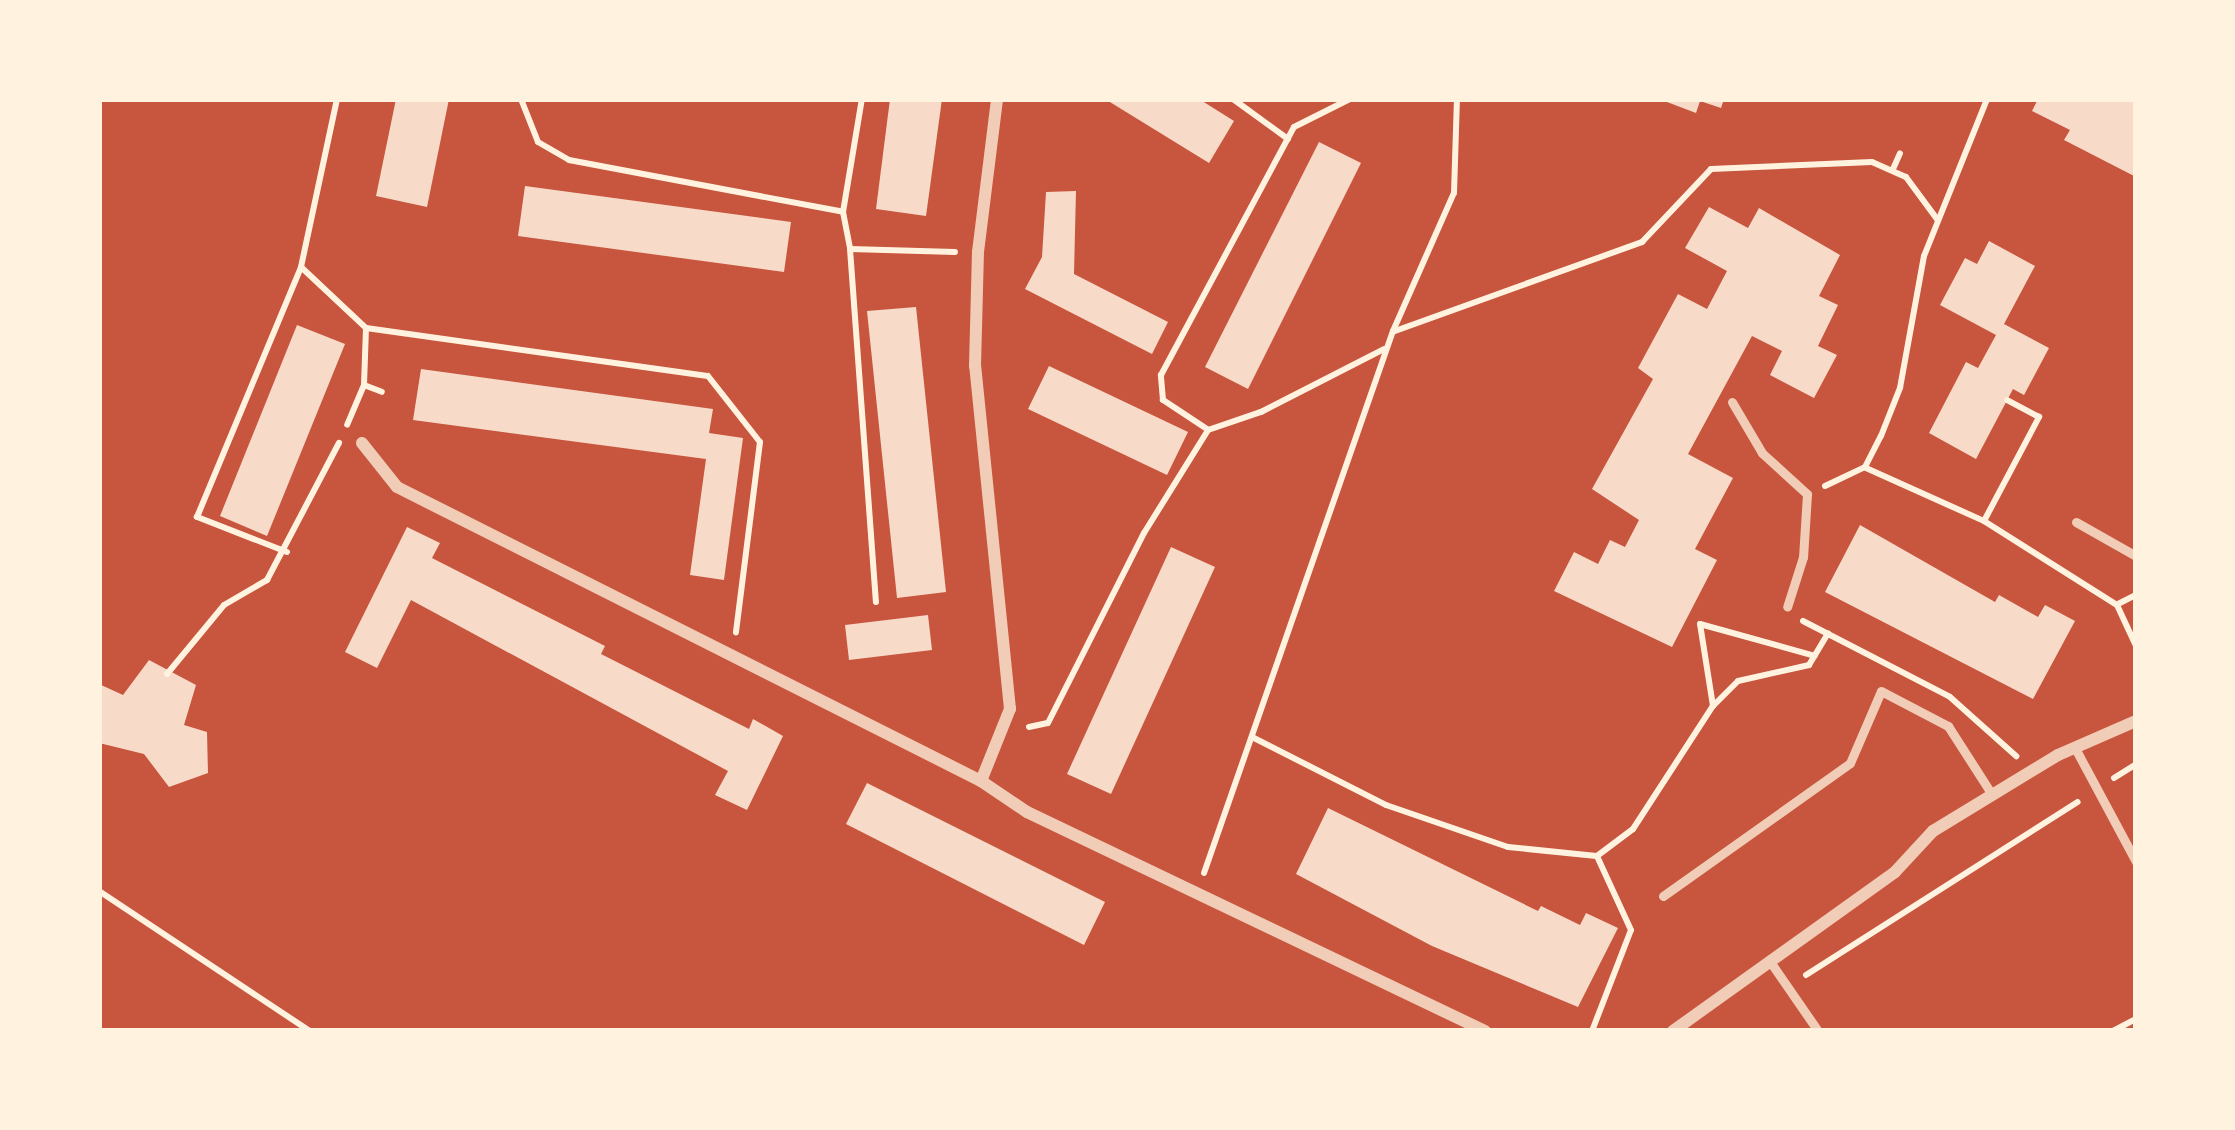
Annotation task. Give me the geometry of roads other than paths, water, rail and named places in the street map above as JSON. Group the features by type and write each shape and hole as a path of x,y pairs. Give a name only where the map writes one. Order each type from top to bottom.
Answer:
{"street":[{"path":"981,781 1010,709 975,366 978,252 997,99"},
{"path":"362,443 397,487 981,781 1027,812 1269,933 1307,941 1485,1031"},
{"path":"1673,1031 1991,793 2136,721"}],"lane":[{"path":"1732,402 1762,453 1807,494 1803,557 1787,607"},
{"path":"2076,522 2136,556"},
{"path":"1663,896 1850,763 1881,691 1948,726 1991,793"},
{"path":"2075,748 2136,862"},
{"path":"1768,960 1818,1031"}]}
